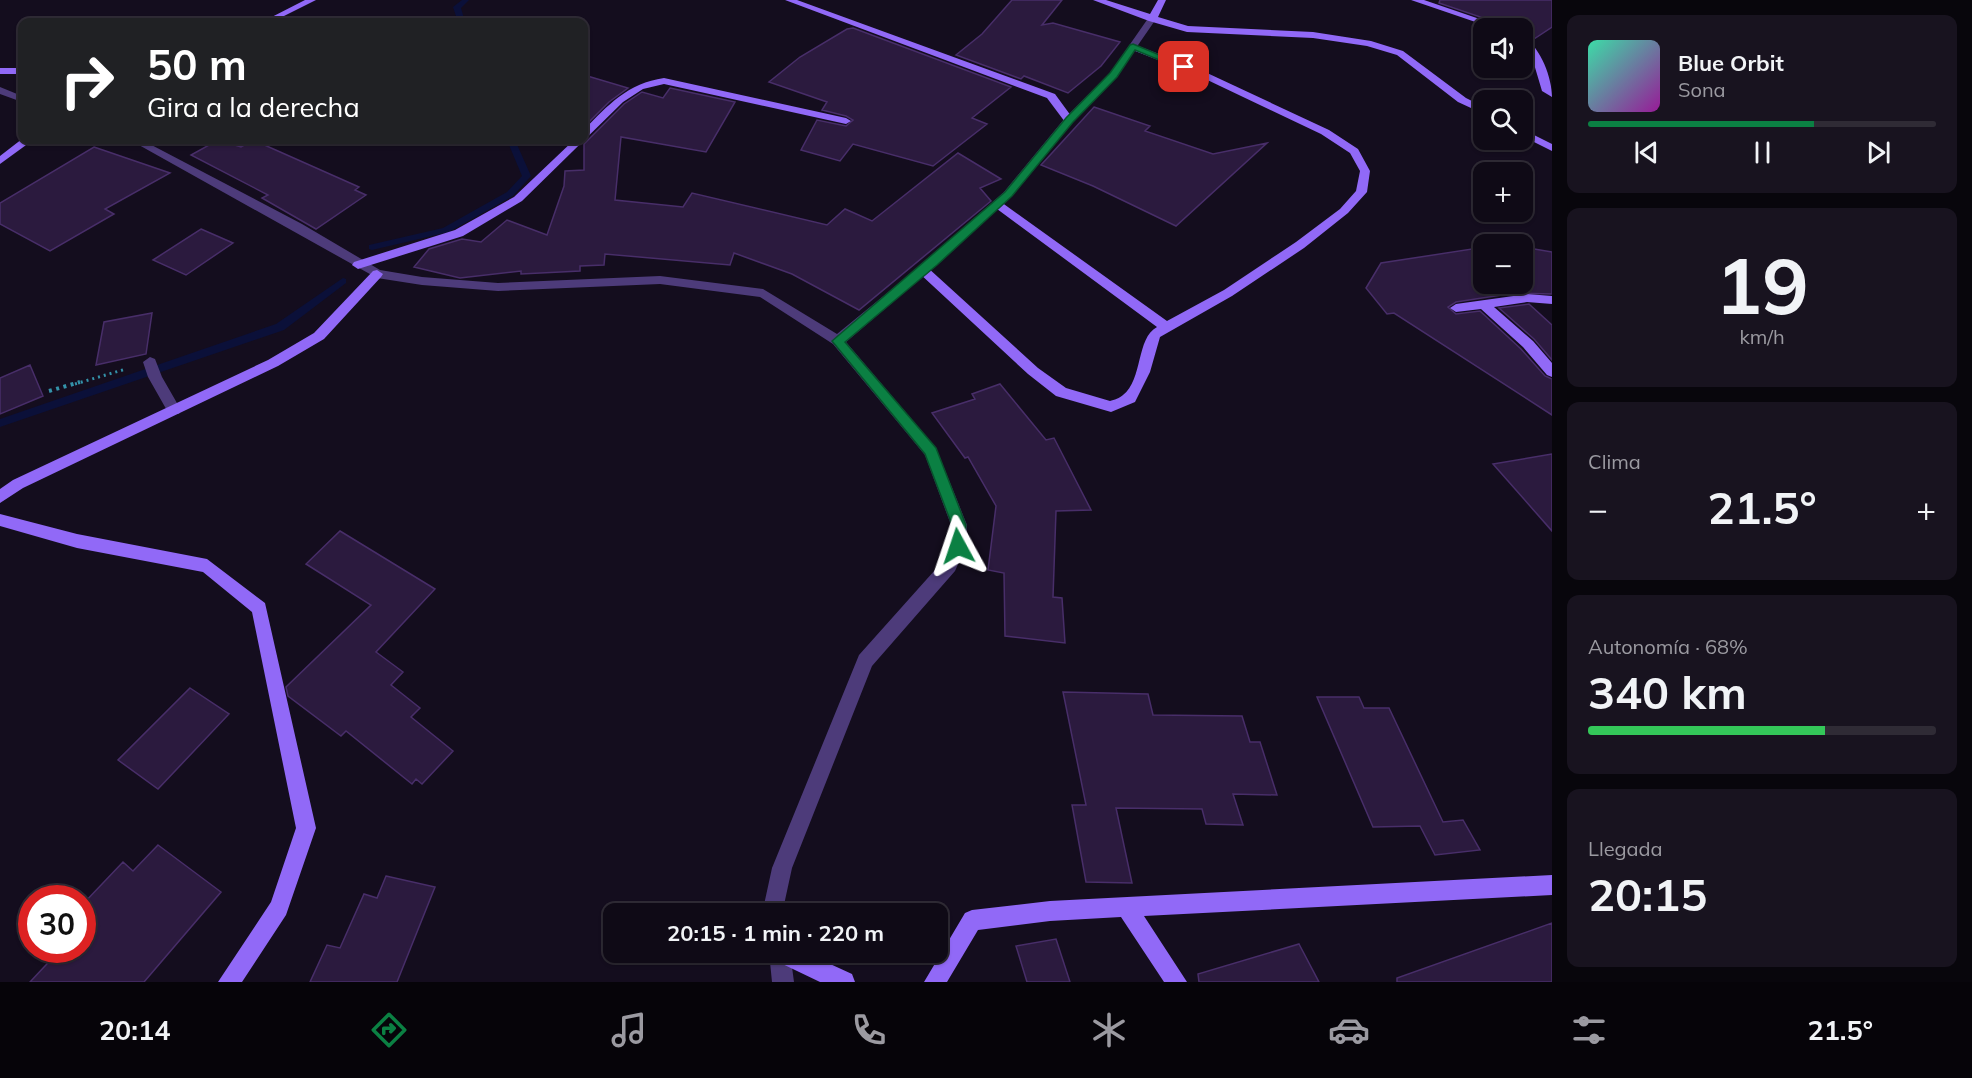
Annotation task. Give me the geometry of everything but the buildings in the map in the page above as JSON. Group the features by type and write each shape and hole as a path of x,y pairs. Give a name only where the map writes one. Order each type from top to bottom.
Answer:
{"street":[{"path":"274,18 312,0"},
{"path":"789,0 1051,96 1069,120"},
{"path":"1097,0 1152,20 1187,29 1313,36 1368,43 1400,53 1462,100 1473,106"},
{"path":"838,341 998,204 1069,120 1113,75 1152,20 1162,0"},
{"path":"1415,0 1473,19"},
{"path":"923,270 1033,371 1061,392 1111,407 1130,398 1143,372 1154,334 1228,293 1300,246 1344,211 1361,192 1365,171 1354,151 1325,132 1202,74 1133,47"},
{"path":"1533,51 1547,92 1552,94"},
{"path":"0,71 18,71"},
{"path":"588,132 637,86 648,82 664,81 846,121"},
{"path":"0,90 18,97"},
{"path":"1533,138 1552,148"},
{"path":"0,161 23,144"},
{"path":"142,144 298,227 358,265 377,274 422,281 498,287 660,280 763,293 838,341 931,452 959,525 958,546 949,566 865,661 782,868 774,903"},
{"path":"358,265 459,233 518,199 576,144"},
{"path":"998,204 1166,327"},
{"path":"0,497 18,484 273,363 319,336 377,274"},
{"path":"1456,308 1527,298 1552,300"},
{"path":"1483,304 1528,344 1552,372"},
{"path":"150,362 155,377 174,411"},
{"path":"0,520 77,541 207,566 259,608 306,828 279,908 228,982"},
{"path":"934,982 972,920 1020,914 1126,907 1552,885"},
{"path":"1126,907 1176,982"},
{"path":"780,963 783,982"},
{"path":"803,963 844,982"}],"path":[{"path":"49,391 150,362"}],"waterway":[{"path":"460,18 457,7 466,0"},
{"path":"372,247 446,230 510,194 527,176 513,144"},
{"path":"0,423 280,327 343,281"}],"route":[{"path":"958,546 959,525 931,452 838,341 933,262 1008,194 1069,120 1113,75 1133,47 1184,67"}]}
